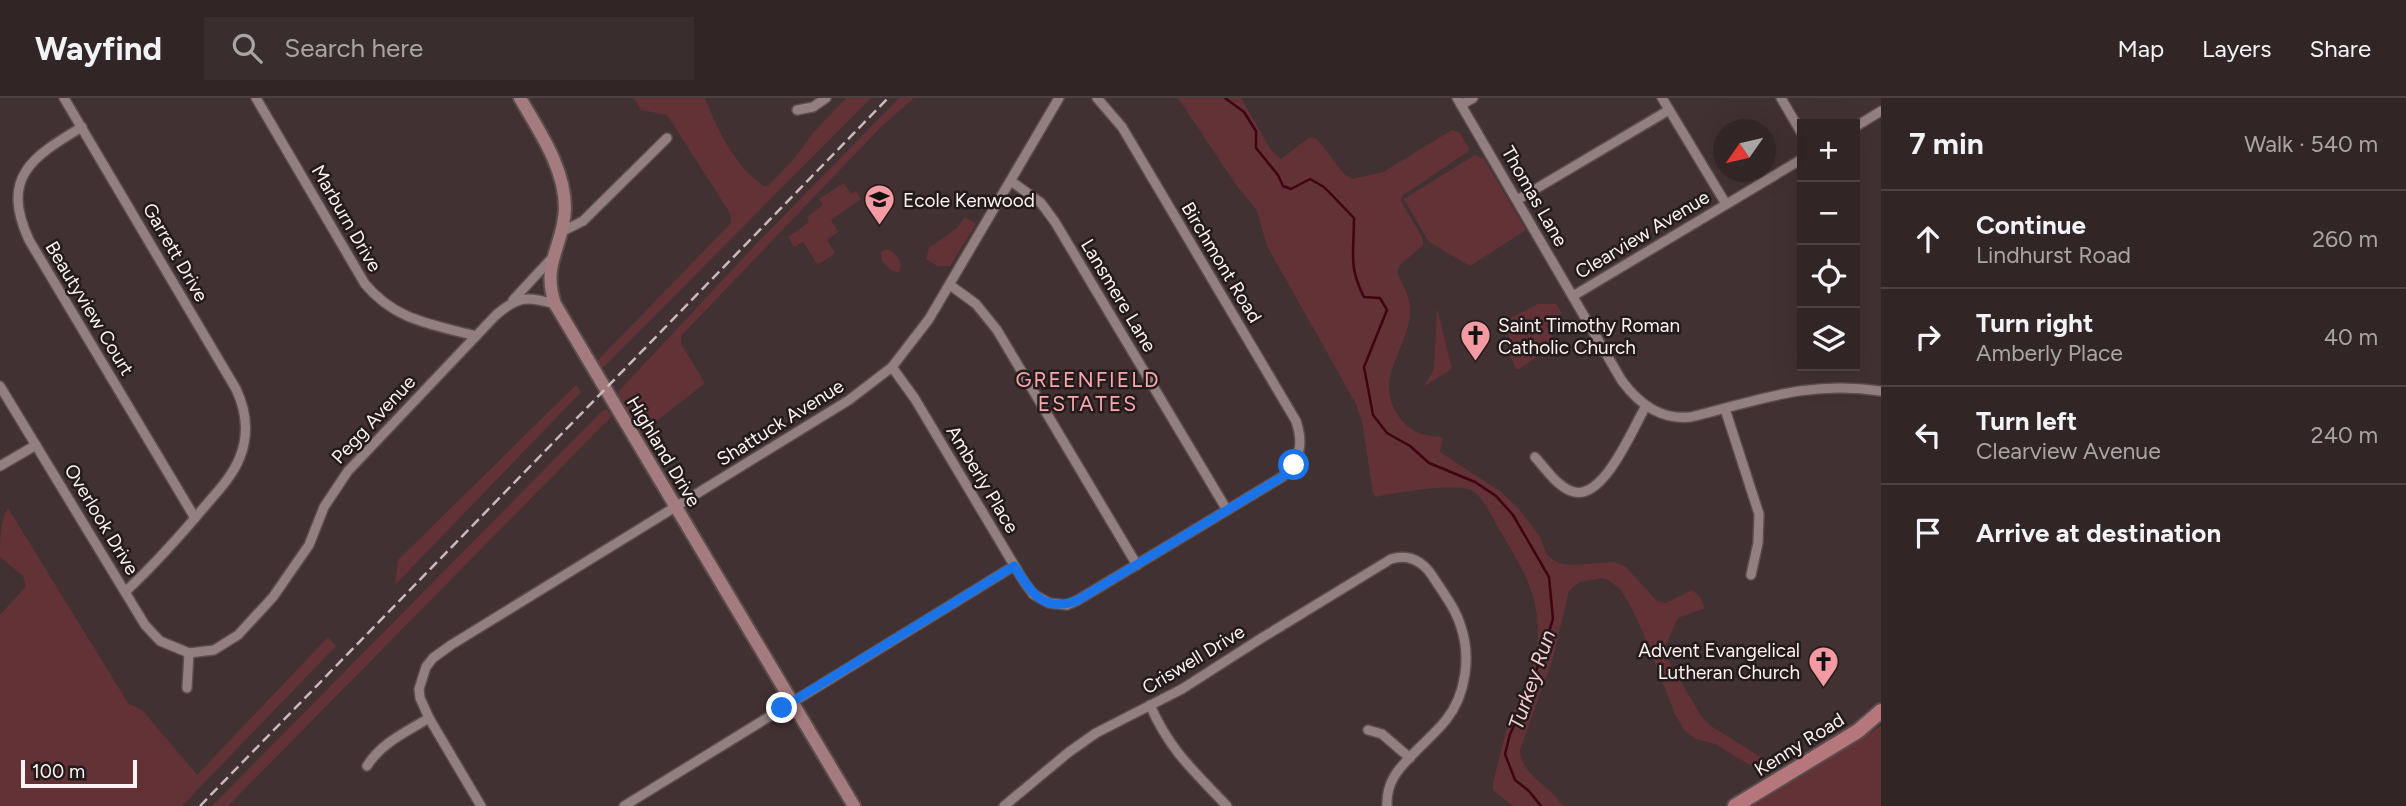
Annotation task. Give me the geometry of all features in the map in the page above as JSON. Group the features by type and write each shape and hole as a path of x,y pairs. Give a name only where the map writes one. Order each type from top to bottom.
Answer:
{"main road":[{"name":"Kenny Road","path":"1735,806 1858,731 1881,711"},
{"path":"1858,731 1881,720"}],"street":[{"name":"Garrett Drive","path":"64,98 236,389 244,408 244,444 234,470 195,518"},
{"name":"Marburn Drive","path":"256,98 365,284 376,297 392,310 407,316 476,336"},
{"name":"Highland Drive","path":"520,98 558,169 565,207 549,282 555,304 854,806"},
{"path":"797,110 817,106 826,98"},
{"name":"Shattuck Avenue","path":"429,718 419,689 421,677 433,658 849,400 892,367 929,319 1059,98"},
{"name":"Birchmont Road","path":"1097,98 1122,127 1296,421 1301,436 1301,451 1294,465 1282,477 1227,510"},
{"path":"1459,102 1473,98"},
{"path":"1662,98 1726,204"},
{"path":"1781,98 1797,125"},
{"name":"Thomas Lane","path":"1459,102 1622,381 1646,407"},
{"path":"1517,200 1669,110"},
{"path":"1860,124 1881,111"},
{"name":"Beautyview Court","path":"82,127 44,150 32,162 19,186 18,214 29,240 195,518"},
{"path":"561,232 583,221 667,138"},
{"name":"Clearview Avenue","path":"1573,296 1797,162"},
{"name":"Lansmere Lane","path":"1010,181 1041,203 1055,222 1227,510"},
{"name":"Pegg Avenue","path":"190,653 214,650 237,635 273,597 309,545 324,507 348,471 552,258"},
{"path":"950,285 976,303 997,330 1137,565 1227,510"},
{"path":"512,301 526,298 555,304"},
{"name":"Amberly Place","path":"892,367 915,399 1033,594 1049,603 1067,604 1137,565"},
{"name":"Overlook Drive","path":"0,386 145,625 160,641 190,653"},
{"path":"1535,457 1560,484 1570,490 1582,492 1588,490 1612,468 1646,407 1678,418 1725,409 1777,393 1814,387 1881,391"},
{"path":"1725,409 1759,514 1758,543 1751,575"},
{"path":"0,466 36,445"},
{"path":"125,592 171,547 195,518"},
{"name":"Criswell Drive","path":"1004,806 1096,733 1194,682 1391,559 1408,557 1421,562 1431,573 1457,617 1464,638 1466,673 1462,689 1448,719 1410,758"},
{"path":"624,806 1014,566"},
{"path":"187,688 190,653"},
{"path":"1150,705 1176,753 1227,806"},
{"path":"367,766 375,753 429,718 481,806"},
{"path":"1368,730 1382,733 1410,758 1391,779 1387,806"}],"shaded area":[{"path":"634,98 705,98 736,159 764,186 769,185 794,159 813,133 846,98 871,98 604,367 599,367 596,362 731,223 730,213 667,115 641,110"},
{"path":"899,98 914,98 882,126 681,336 681,344 705,383 640,434 618,397 619,391 759,241"},
{"path":"1178,98 1241,98 1271,150 1281,159 1310,137 1317,139 1344,174 1352,179 1383,172 1452,130 1459,132 1470,150 1402,196 1401,201 1423,239 1423,245 1399,266 1397,273 1410,309 1405,337 1390,376 1392,403 1404,423 1425,435 1443,437 1440,452 1501,492 1518,508 1539,535 1547,555 1558,563 1570,565 1615,562 1626,567 1657,601 1666,603 1692,590 1700,597 1705,608 1678,618 1663,651 1701,716 1711,726 1775,766 1763,773 1715,744 1695,739 1684,730 1630,605 1620,589 1602,578 1579,582 1569,591 1553,658 1520,750 1521,759 1530,773 1563,806 1513,806 1493,790 1508,726 1536,652 1537,616 1529,584 1485,505 1471,490 1453,487 1376,497 1373,493 1362,421 1355,402 1267,246 1257,211 1234,182"},
{"path":"1475,155 1484,159 1526,230 1470,266 1429,242 1404,199"},
{"path":"844,183 851,194 856,191 861,199 831,220 838,232 827,240 835,253 818,265 803,242 794,247 788,237 809,222 807,217 823,205 819,199"},
{"path":"965,217 976,224 950,266 937,266 926,259 929,248 957,228"},
{"path":"886,249 898,258 899,272 892,271 882,261 881,252"},
{"path":"1538,304 1556,304 1562,313 1546,325 1556,345 1516,369 1511,358 1507,320"},
{"path":"1437,308 1452,369 1424,386 1434,369"},
{"path":"576,385 581,392 395,585 398,560"},
{"path":"606,409 612,416 228,806 212,806 601,412"},
{"path":"8,508 128,703 143,711 197,775 328,637 336,646 182,806 0,806 0,615 26,586 23,576 0,557 2,525"},
{"path":"1881,726 1881,806 1752,806"}],"waterway":[{"name":"Turkey Run","path":"1225,98 1244,112 1256,131 1256,148 1278,175 1283,186 1291,189 1310,179 1324,187 1354,218 1353,259 1359,286 1364,297 1380,298 1387,310 1364,367 1373,415 1387,433 1410,446 1429,463 1475,482 1496,496 1513,515 1549,577 1553,619 1527,699 1510,734 1505,754 1515,780 1529,791 1541,806"}],"railway":[{"path":"200,806 888,98"}],"place":[{"name":"Ecole Kenwood","path":"880,227"},
{"name":"Saint Timothy Roman Catholic Church","path":"1475,363"},
{"name":"Advent Evangelical Lutheran Church","path":"1823,688"}],"district":[{"name":"GREENFIELD ESTATES","path":"1088,392"}],"route":[{"path":"782,708 1014,566 1033,594 1040,599 1056,605 1078,600 1282,477 1294,465"}]}
